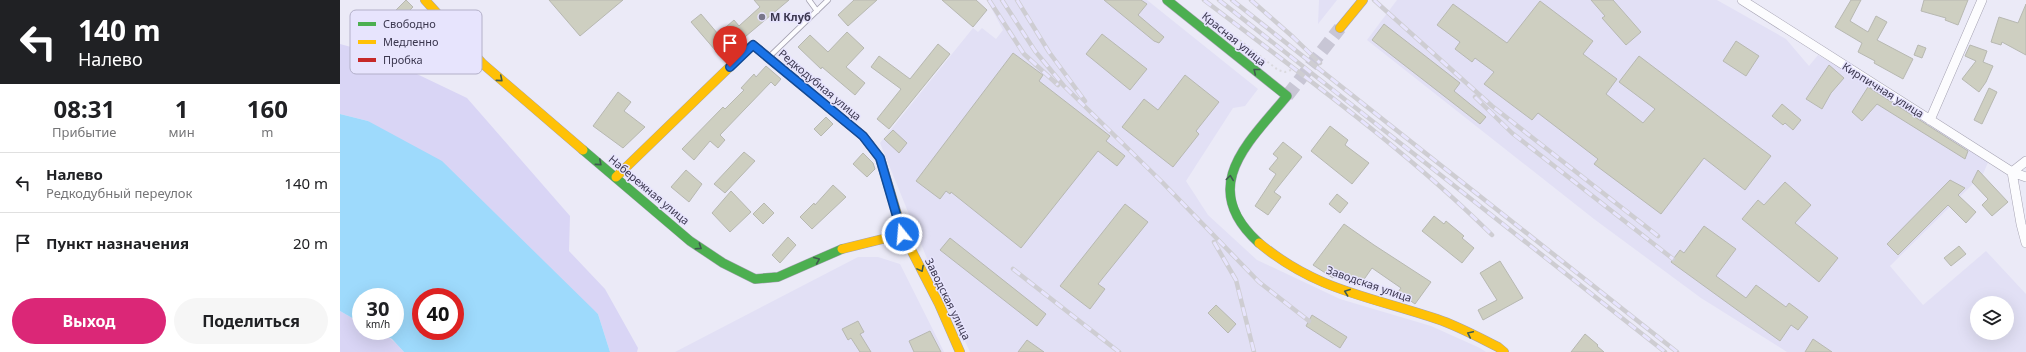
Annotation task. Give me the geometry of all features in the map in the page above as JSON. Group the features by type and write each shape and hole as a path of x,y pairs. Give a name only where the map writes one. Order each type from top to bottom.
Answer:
{"main road":[{"name":"Набережная улица","path":"426,0 435,10"},
{"name":"Красная улица","path":"1167,0 1287,96"},
{"path":"1340,28 1363,0"},
{"name":"Редкодубная улица","path":"616,177 753,45 863,136 880,158 902,234"},
{"name":"Набережная улица","path":"482,63 690,241 723,263 755,279 778,276 842,249 902,234"},
{"name":"Заводская улица","path":"1287,96 1245,148 1231,172 1229,193 1236,216 1252,236 1273,255 1323,283 1372,300 1439,319 1498,347 1504,352"},
{"name":"Заводская улица","path":"902,234 939,304 960,352"}],"street":[{"name":"Кирпичная улица","path":"1742,0 2012,172 2026,176"},
{"path":"1930,120 1982,0"},
{"path":"2026,161 2012,172 2020,224 2026,243"}],"lane":[{"path":"809,0 817,11"},
{"path":"768,58 828,0"}],"path":[{"path":"1223,28 1278,70 1285,72 1291,70"}],"shaded area":[{"path":"987,0 1147,0 1258,89 1245,106 1233,108 1186,181 1208,215 1257,260 1340,299 1431,326 1486,352 970,352 928,261 880,143 973,28 978,32 982,28 996,39 1003,30"},
{"path":"1319,0 1337,0 1318,24"},
{"path":"1397,0 1717,0 1786,39 1809,66 1818,55 1899,101 1989,160 1983,174 1890,266 1923,305 1986,251 2026,294 2026,352 1787,352 1701,298 1594,219 1367,40"},
{"path":"340,44 350,47 350,74 417,74 467,98 570,216 569,251 605,289 638,348 637,352 610,352 598,314 368,121 340,114"},
{"path":"858,257 878,257 900,264 944,352 675,352"},
{"path":"340,311 352,318 352,340 392,340 404,352 340,352"}],"water":[{"path":"340,114 368,121 442,161 598,314 610,352 404,352 393,340 404,340 404,288 352,288 352,318 340,311"}],"building":[{"path":"406,0 413,7 410,10 396,10"},
{"path":"549,0 623,0 580,36"},
{"path":"754,0 789,0 721,57 691,22 701,14 718,34 734,20 739,26 760,7"},
{"path":"854,0 877,0 848,26 838,15"},
{"path":"942,0 976,0 987,10 973,27"},
{"path":"1104,0 1141,0 1147,4 1138,15 1164,37 1159,43 1154,41"},
{"path":"1591,0 1613,0 1641,32 1626,45 1602,18 1605,16"},
{"path":"1851,0 1861,0 1850,21 1868,32 1876,16 1887,22 1877,40 1913,59 1903,79 1874,63 1875,61 1858,52 1862,43 1835,27"},
{"path":"1924,0 1968,0 1958,25 1945,20 1946,18 1921,11"},
{"path":"1540,1 1593,41 1583,54 1617,79 1606,94 1643,123 1655,109 1619,82 1639,56 1771,156 1745,190 1704,158 1661,214 1594,164 1598,159 1538,113 1532,120 1484,84 1494,72 1475,58 1472,62 1455,49 1460,42 1437,25 1453,4 1507,43"},
{"path":"2026,4 2026,55 2002,42 2001,45 1991,42 1999,17 2018,23"},
{"path":"1384,24 1460,83 1454,91 1486,117 1480,124 1372,40"},
{"path":"847,32 864,48 846,67 865,83 855,95 822,67 821,69 798,47 810,35 828,52"},
{"path":"1102,34 1147,69 1130,90 1086,54"},
{"path":"1736,41 1759,56 1746,76 1723,61"},
{"path":"938,44 950,54 889,129 877,119 901,89 871,67 879,56 910,79"},
{"path":"1918,45 1926,48 1922,58 1914,55"},
{"path":"1970,45 1987,51 1983,62 1993,66 1986,82 1979,92 1962,79 1976,61 1965,56"},
{"path":"1013,53 1043,75 1039,81 1110,136 1106,141 1125,156 1117,166 1098,151 1021,248 951,192 950,194 946,191 940,199 916,181"},
{"path":"1829,65 1844,78 1831,93 1822,109 1806,99"},
{"path":"766,66 781,79 775,86 771,82 720,135 725,140 718,148 710,141 694,160 682,149 723,107 725,109 744,90 741,88 754,74 756,77"},
{"path":"1185,75 1219,102 1196,131 1199,134 1173,167 1122,127 1144,99 1158,110"},
{"path":"1868,87 1968,151 1965,159 1877,104 1862,121 1852,112"},
{"path":"1989,88 1997,92 1982,124 1974,120"},
{"path":"618,92 631,102 624,111 645,127 623,148 593,126"},
{"path":"1782,104 1801,120 1793,130 1785,123 1783,125 1772,116"},
{"path":"826,117 833,124 821,136 814,129"},
{"path":"1330,126 1348,140 1345,145 1369,163 1352,184 1311,151"},
{"path":"893,130 907,143 899,153 884,139"},
{"path":"1283,142 1302,157 1274,192 1281,197 1268,215 1255,206 1276,174 1269,169 1278,158 1273,154"},
{"path":"744,152 755,161 725,193 714,184"},
{"path":"863,153 873,163 875,169 867,177 853,164"},
{"path":"686,170 702,184 689,202 671,187"},
{"path":"1978,170 2008,202 1992,216 1982,205 1988,199 1972,182"},
{"path":"1950,180 1965,188 1958,195 1976,212 1966,223 1948,205 1898,255 1887,244"},
{"path":"1785,182 1811,205 1795,223 1838,258 1819,282 1742,219 1758,200 1764,205"},
{"path":"833,185 846,197 812,229 800,217 814,203 815,205"},
{"path":"731,191 751,212 730,232 712,213"},
{"path":"1337,194 1348,203 1340,213 1329,204"},
{"path":"764,203 774,213 763,224 753,214"},
{"path":"1125,204 1148,222 1098,284 1105,289 1090,309 1060,286"},
{"path":"1434,216 1444,224 1446,221 1464,236 1462,238 1474,248 1462,263 1422,231"},
{"path":"1344,224 1431,282 1415,304 1398,292 1401,288 1372,268 1360,285 1339,270 1333,278 1313,265"},
{"path":"1704,226 1736,249 1716,276 1746,298 1756,285 1786,307 1789,303 1808,317 1798,330 1791,325 1780,341 1671,262 1680,250 1684,253"},
{"path":"788,237 796,245 780,263 772,255"},
{"path":"950,238 1046,314 1037,326 940,250"},
{"path":"1959,246 1966,254 1951,266 1944,258"},
{"path":"1500,261 1523,298 1483,320 1478,310 1497,300 1480,273"},
{"path":"1216,305 1236,324 1228,333 1208,313"},
{"path":"1312,315 1347,337 1340,348 1306,326"},
{"path":"858,321 864,332 860,334 871,352 860,352 851,338 848,340 842,329"},
{"path":"930,331 941,352 914,352 909,341"},
{"path":"1585,334 1598,345 1597,346 1604,352 1571,352"},
{"path":"1813,339 1832,352 1805,352"},
{"path":"1027,340 1044,352 1018,352"}],"tunnel":[{"path":"1287,96 1340,28"}],"railway":[{"path":"989,0 1024,54 1058,85"},
{"path":"1002,0 1035,51 1064,86 1162,182 1259,282 1309,321"},
{"path":"1017,0 1049,52 1085,101"},
{"path":"1204,0 1315,84 1388,142 1424,172 1492,235"},
{"path":"1219,0 1665,352"},
{"path":"1232,0 1677,352"},
{"path":"1251,0 1320,63"},
{"path":"1374,0 1492,106 1658,236"},
{"path":"1475,97 1512,133 1673,259"},
{"path":"1214,242 1236,280 1254,352"},
{"path":"1013,269 1119,352"}],"traffic: fast":[{"path":"1167,0 1287,96 1257,131 1245,148 1235,166 1230,184 1232,203 1241,223 1259,243"},
{"path":"583,150 690,241 723,263 755,279 778,277 842,249"}],"traffic: slow":[{"path":"425,0 434,10"},
{"path":"1340,28 1363,0"},
{"path":"616,177 744,53"},
{"path":"482,63 583,150"},
{"path":"870,145 880,158 903,234 939,304 960,352"},
{"path":"842,249 903,234"},
{"path":"1259,243 1302,272 1323,282 1366,298 1445,322 1498,347 1504,352"}],"traffic: jam":[{"path":"744,53 753,45 863,136 870,145"}],"place":[{"name":"М Клуб","path":"762,17"}],"route":[{"path":"730,67 753,45 863,136 880,158 902,234"}]}
